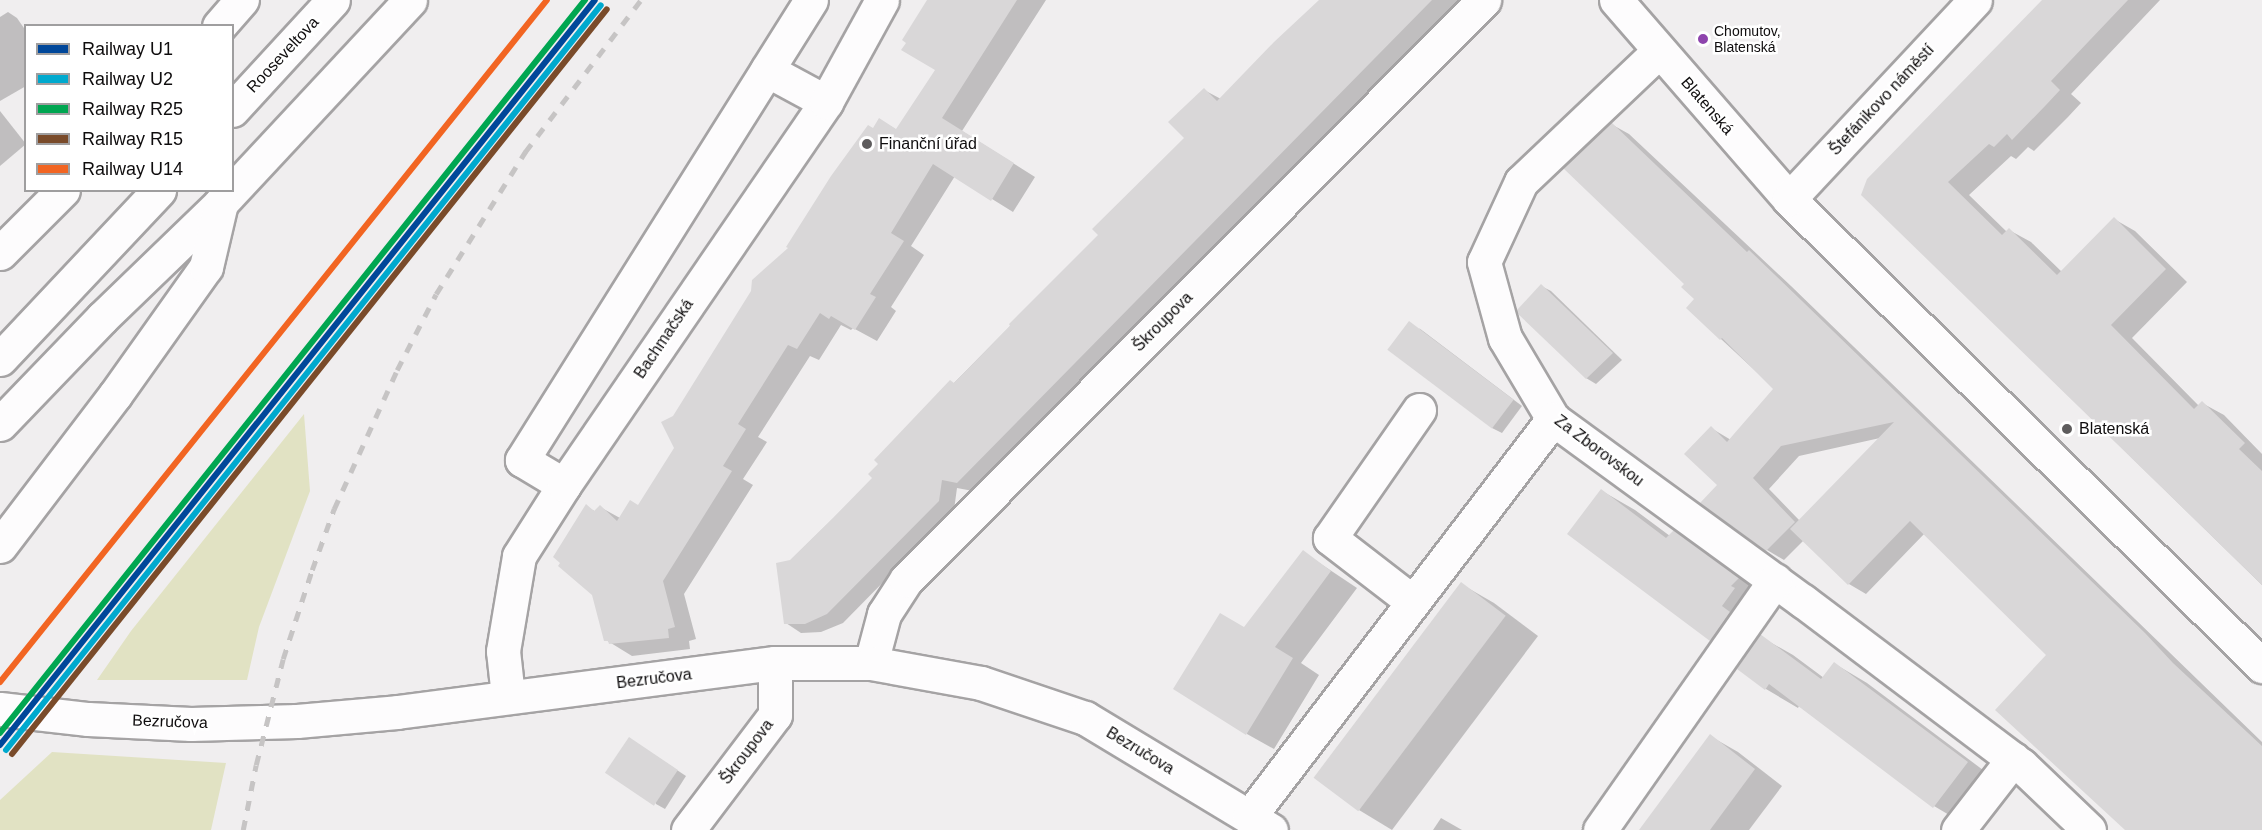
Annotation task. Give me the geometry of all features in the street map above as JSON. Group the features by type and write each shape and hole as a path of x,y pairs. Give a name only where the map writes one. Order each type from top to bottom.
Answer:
{"main road":[{"path":"221,24 242,0"},
{"name":"Rooseveltova","path":"234,108 333,0"},
{"path":"234,189 410,0"},
{"path":"564,484 522,460 811,0"},
{"name":"Bachmačská","path":"508,696 502,651 519,556 564,484 826,102 882,0"},
{"name":"Škroupova","path":"871,663 884,614 906,580 1484,0"},
{"name":"Blatenská","path":"1616,0 1789,199 2262,666"},
{"name":"Štefánikovo náměstí","path":"1789,199 1975,0"},
{"name":"Za Zborovskou","path":"1659,51 1521,182 1484,262 1505,338 1553,419 1775,580 2013,759 2089,830"},
{"path":"767,70 826,102"},
{"path":"0,253 61,192"},
{"path":"0,359 72,286 157,192"},
{"path":"0,424 102,318 231,192"},
{"path":"0,546 115,395 206,267 221,203"},
{"path":"1413,603 1330,537 1419,410"},
{"path":"1260,823 1413,603 1553,419"},
{"path":"1600,830 1775,580"},
{"name":"Škroupova","path":"688,830 775,715 775,663"},
{"name":"Bezručova","path":"0,709 88,719 190,724 297,722 397,712 775,663 871,663 981,683 1085,718 1260,823"},
{"path":"1964,828 2013,759"}],"green space":[{"path":"304,414 310,491 259,627 247,680 97,680 131,631"},
{"path":"52,752 226,763 211,830 0,830 0,800"}],"building":[{"path":"927,0 1017,0 942,118 1014,163 991,201 933,164 891,233 904,241 870,294 876,297 855,330 831,316 829,319 820,313 797,349 788,345 738,424 746,429 723,466 732,471 663,581 675,627 668,629 669,638 609,644 608,641 604,641 592,595 558,566 560,563 553,557 586,504 594,511 600,505 617,521 630,500 638,505 674,448 661,422 673,416 751,291 752,280 788,248 786,247 831,176 868,125 873,128 879,118 896,129 935,70 901,50 906,43 902,40"},
{"path":"1319,0 1432,0 957,483 942,480 939,501 827,614 805,624 784,624 776,563 790,560 833,518 872,478 868,474 878,464 874,460 950,380 954,383 1098,235 1092,229 1184,138 1168,122 1204,88 1217,101 1274,42"},
{"path":"2042,0 2128,0 2051,81 2060,90 2012,140 2007,134 1994,147 1989,144 1948,182 2002,235 2009,228 2057,275 2114,217 2166,269 2111,325 2194,409 2202,401 2245,443 2239,449 2262,471 2262,585 1861,195 1867,179"},
{"path":"1611,122 1747,252 1749,250 2145,633 2173,663 2262,746 2262,830 2125,830 1995,710 2046,655 1910,521 1848,585 1790,529 1894,422 1781,446 1753,478 1795,522 1766,551 1700,503 1717,485 1684,454 1711,426 1727,442 1773,389 1722,338 1720,340 1686,308 1694,299 1681,287 1684,284 1563,168"},
{"path":"1541,284 1613,353 1586,379 1517,313 1517,310"},
{"path":"1409,321 1514,400 1492,429 1387,350"},
{"path":"1601,489 1666,538 1674,530 1739,578 1731,586 1735,588 1722,606 1730,612 1710,641 1567,534"},
{"path":"1303,550 1331,571 1275,647 1293,658 1246,735 1173,689 1220,613 1244,627"},
{"path":"1461,582 1506,616 1358,811 1314,778"},
{"path":"1760,634 1821,679 1834,662 1968,762 1933,808 1769,684 1765,690 1737,669"},
{"path":"1710,734 1755,769 1710,830 1639,830"},
{"path":"629,737 678,770 654,806 605,773"}],"railway":[{"path":"243,830 256,765 283,659 312,570 334,509 397,370 436,294 525,152 641,0"}],"rail line":[{"name":"U14","path":"0,682 547,0"},
{"name":"R25","path":"0,733 585,0"},
{"name":"U1","path":"0,745 595,0"},
{"name":"U2","path":"6,750 601,5"},
{"name":"R15","path":"12,754 607,9"}],"place":[{"name":"Chomutov, Blatenská","path":"1703,39"},
{"name":"Finanční úřad","path":"867,144"},
{"name":"Blatenská","path":"2067,429"}]}
